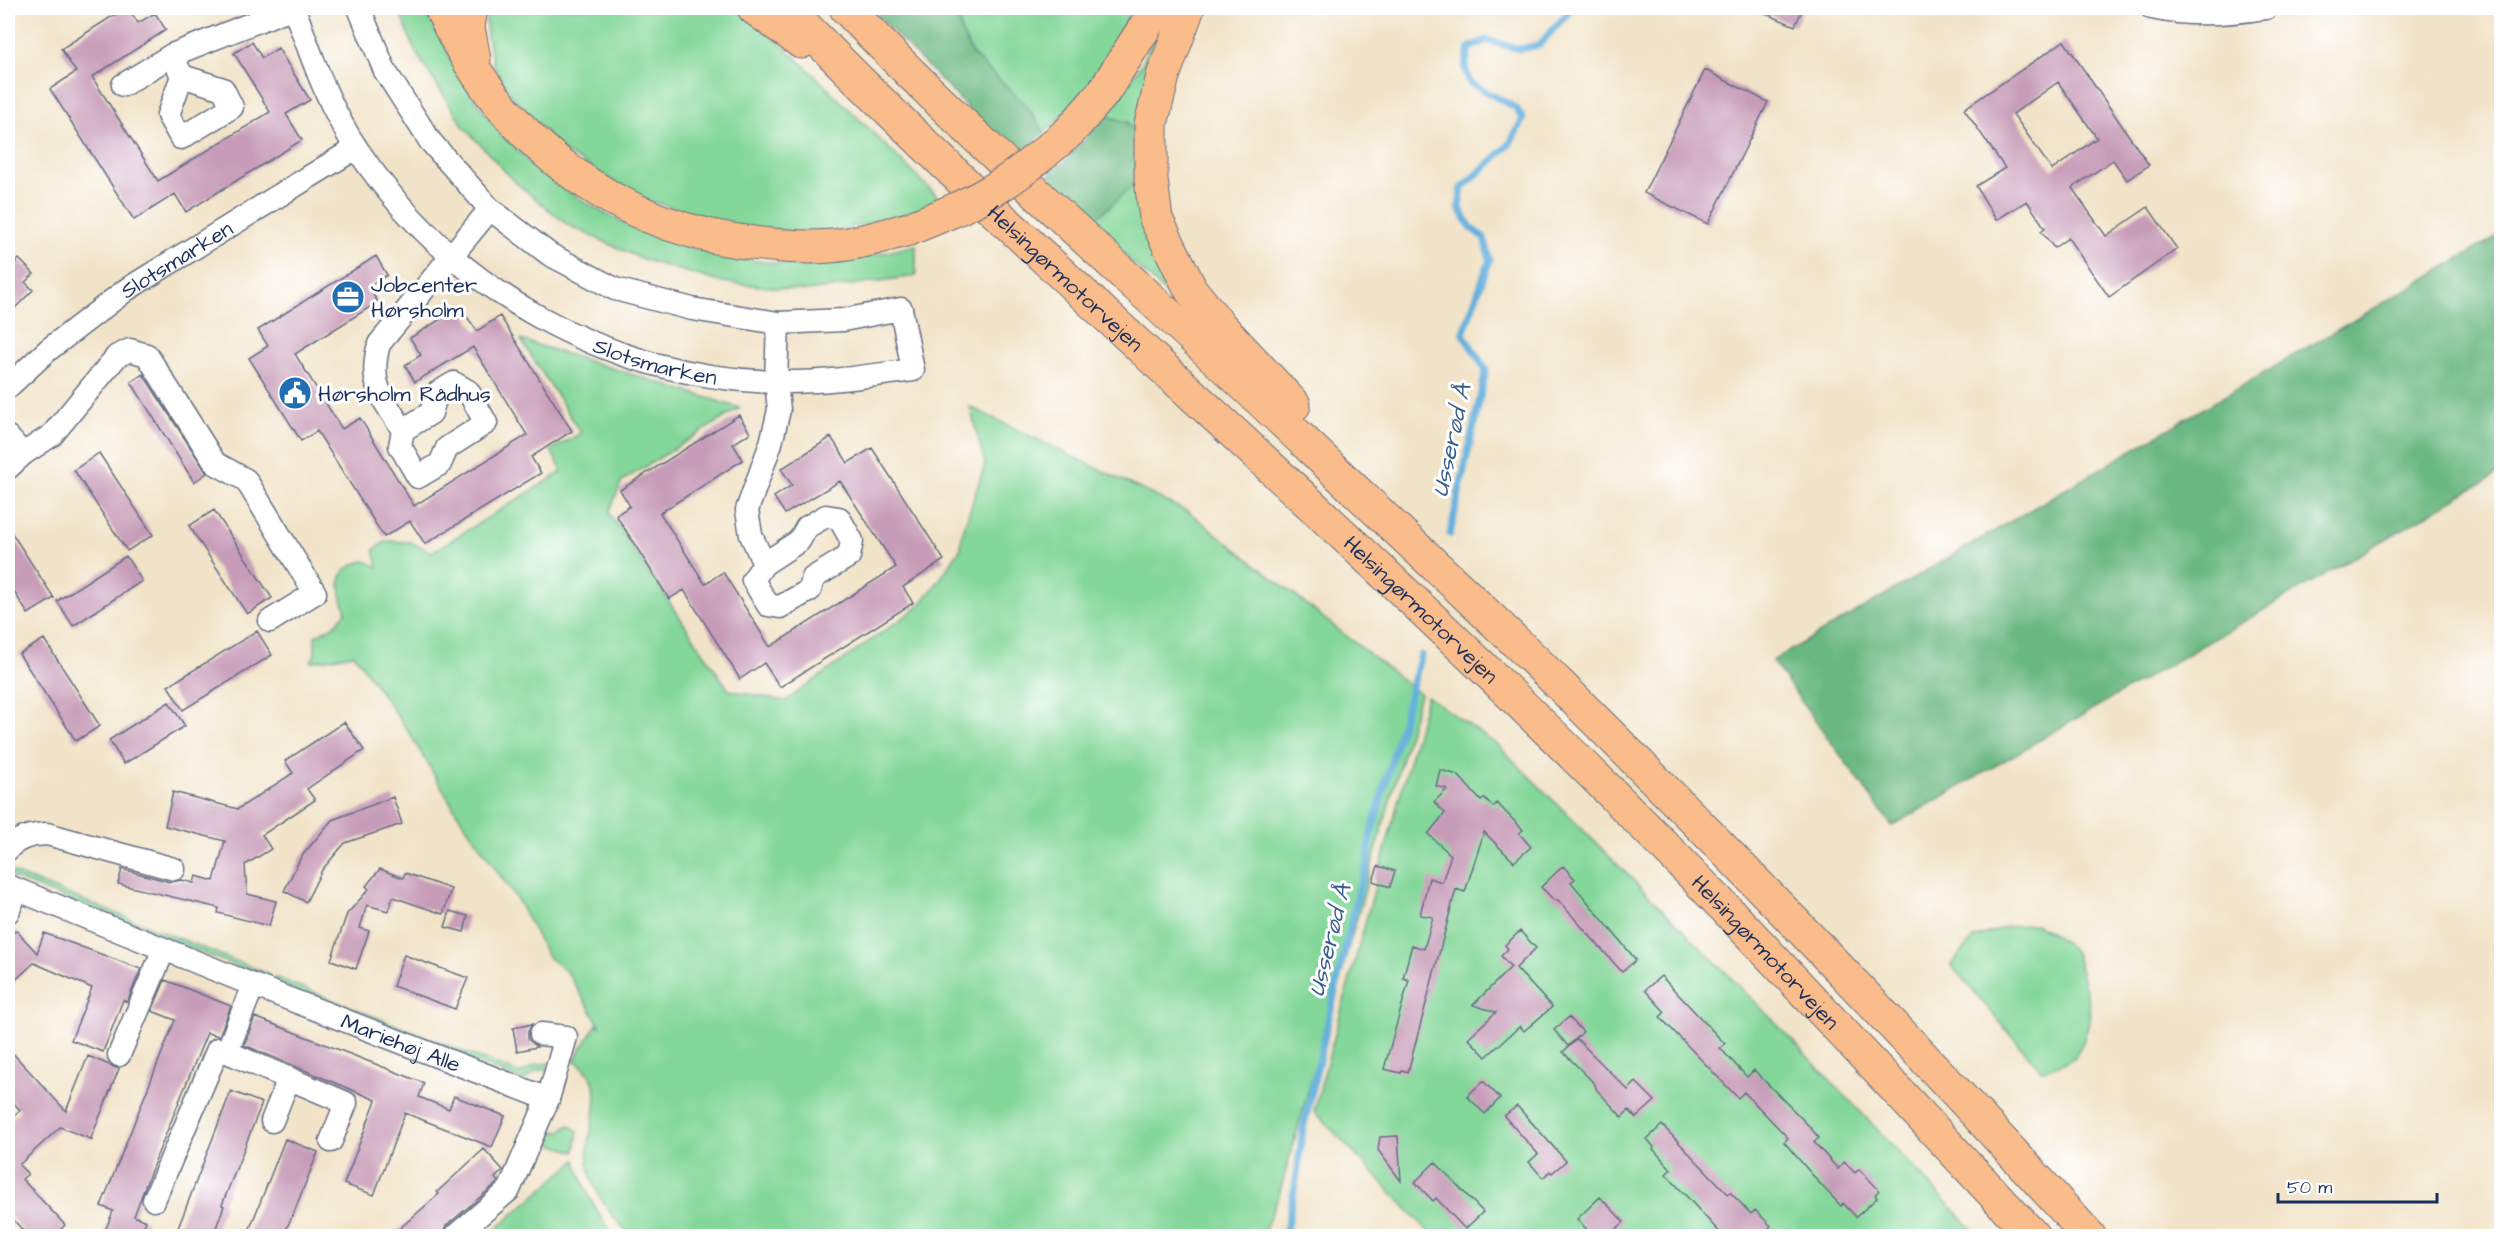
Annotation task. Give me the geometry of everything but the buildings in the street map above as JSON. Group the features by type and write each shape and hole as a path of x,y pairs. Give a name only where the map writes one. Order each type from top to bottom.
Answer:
{"highway":[{"path":"441,8 452,31 502,109 533,142 576,176 625,207 677,228 736,242 790,247 847,244 909,229 956,210 1000,186 1035,161 1070,131 1103,93 1157,8"},
{"path":"471,8 468,27 477,70"},
{"path":"754,8 875,98"},
{"name":"Helsingørmotorvejen","path":"787,8 875,98 1001,219 1355,546 1547,731 1723,907 2033,1236"},
{"name":"Helsingørmotorvejen","path":"846,8 917,81 1012,172 1276,415 1558,683 1880,1012 2089,1236"},
{"path":"1127,58 1142,8"},
{"path":"1188,8 1163,76 1151,124 1154,211 1186,281 1221,327 1295,406 1468,573 1558,683"}],"street":[{"name":"Slotsmarken","path":"123,85 172,55 292,8 320,78 356,148 402,207 452,255 502,295 555,327 614,353 687,372 776,382 832,381 913,370 901,309 843,320 778,322 692,309 615,289 549,254 490,209 430,141 385,71 359,8"},
{"path":"2152,8 2166,11 2235,13 2266,8"},
{"path":"172,55 182,76"},
{"name":"Slotsmarken","path":"8,387 48,350 126,290 356,148"},
{"path":"403,430 375,386 374,364 379,344 490,209"},
{"path":"764,564 751,535 747,510 780,410 776,382 778,322"},
{"path":"8,437 15,461 52,435 117,356 130,350 147,355 216,463 246,480 315,593 270,621"},
{"path":"826,516 839,519 852,541 849,556 813,578 810,590 780,607 768,605 753,580 764,564 799,541 807,527 826,516"},
{"path":"8,849 13,843 28,835 47,834 174,869"},
{"name":"Mariehøj Alle","path":"8,912 12,888 253,986 548,1098"},
{"path":"119,1055 164,949"},
{"path":"227,1052 253,986"},
{"path":"455,1236 509,1190 548,1098 566,1037 541,1034"},
{"path":"154,1200 218,1049 346,1103 331,1141"},
{"path":"272,1121 289,1078"}],"green space":[{"path":"398,8 427,8 460,75 500,132 531,163 567,190 606,214 647,233 689,247 733,257 777,263 847,260 916,245 916,276 807,291 720,282 642,259 568,225 515,182 464,127 416,53"},
{"path":"485,8 738,8 802,63 943,202 882,221 838,230 787,231 741,229 641,198 563,151 507,90 494,66 487,38"},
{"path":"870,8 958,8 961,31 972,54 1025,104 1045,133 1015,156"},
{"path":"958,8 1130,8 1107,60 1084,91 1045,133 1025,104 972,54 961,31"},
{"path":"1167,8 1141,138 1127,122 1106,116 1142,64"},
{"path":"1106,116 1127,122 1141,138 1139,181 1090,223 1042,181 1065,161"},
{"path":"1139,181 1230,352 1090,223"},
{"path":"2501,234 2501,472 1892,826 1772,661"},
{"path":"521,340 740,408 622,481 609,513 729,690 785,701 918,607 961,548 962,534 985,464 970,407 1190,513 1420,694 1279,1195 1262,1236 632,1236 617,1220 598,1193 590,1173 588,1148 596,1094 593,1082 586,1071 574,1060 597,1024 601,1027 567,972 548,957 518,901 455,810 410,734 354,654 311,662 315,654 315,636 335,625 346,612 340,579 347,568 365,561 378,567 374,549 387,541 410,542 432,552 562,472 551,450 581,433"},
{"path":"1427,696 1499,746 1767,1014 1979,1236 1433,1236 1314,1111"},
{"path":"9,871 269,974 266,978 13,878"},
{"path":"2036,924 2059,938 2075,952 2091,1015 2083,1042 2074,1059 2042,1071 1951,965 1974,938 2006,927"},
{"path":"275,977 520,1074 536,1065 552,1063 550,1068 537,1071 523,1081 270,981"},
{"path":"569,1125 578,1131 575,1152 542,1141 546,1133 561,1131"},
{"path":"576,1160 591,1200 614,1236 488,1236"}],"waterway":[{"name":"Usserød Å","path":"1450,534 1486,370 1463,334 1490,259 1484,238 1471,228 1459,207 1462,188 1509,145 1523,119 1516,108 1470,83 1465,68 1469,48 1486,40 1520,49 1539,45 1568,13 1569,8"},
{"name":"Usserød Å","path":"1285,1236 1303,1129 1359,889 1368,862 1370,838 1421,655"}],"place":[{"name":"Jobcenter Hørsholm","path":"348,297"},
{"name":"Hørsholm Rådhus","path":"295,393"}]}
